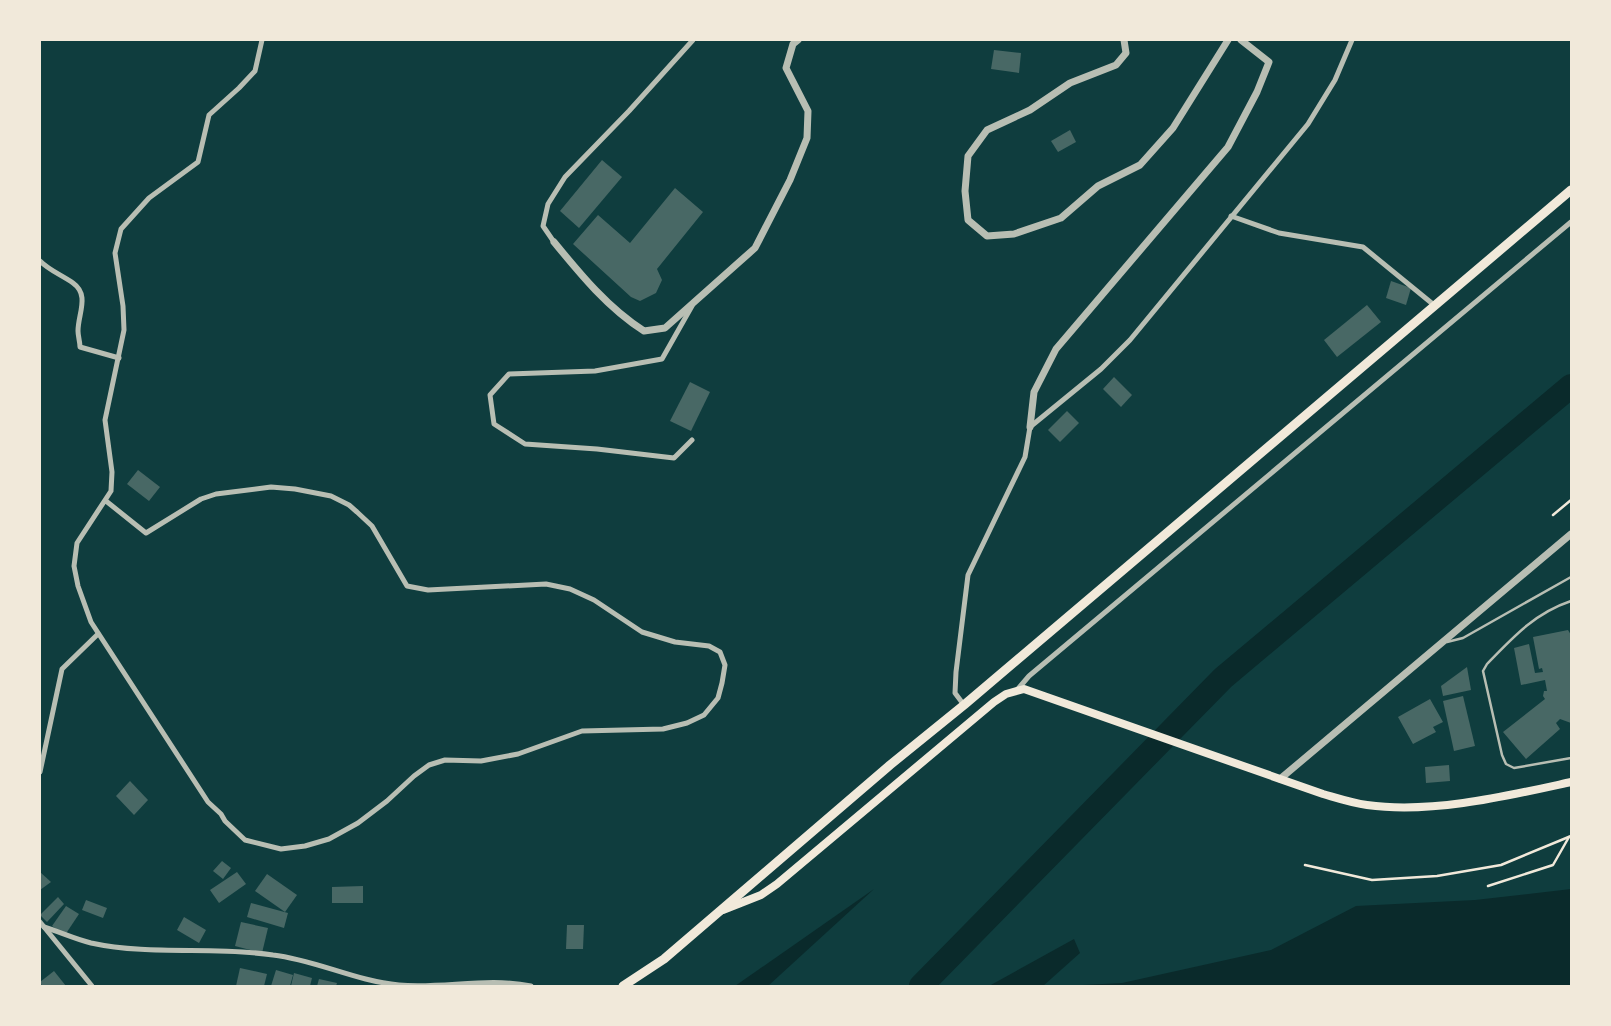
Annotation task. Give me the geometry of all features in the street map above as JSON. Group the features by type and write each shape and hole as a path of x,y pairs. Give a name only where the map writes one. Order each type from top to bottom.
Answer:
{"highway":[{"path":"623,986 664,959 875,777 964,705 1571,190"}],"main road":[{"path":"721,911 762,895 777,884 994,702 1016,690 1030,689 1280,779 1354,803 1406,808 1518,793 1571,782"}],"street":[{"path":"106,501 146,533 201,500 230,492 271,487 331,496 349,505 372,526 407,586 428,590 546,584 570,589 594,600 642,632 675,642 709,646 720,652 724,665 718,698 704,715 687,724 663,730 582,731 518,754 481,761 445,760 430,765 358,823 329,839 305,846 281,849 245,840 208,802 91,622 78,586 74,566 77,543 111,491 112,472 105,420 124,330 123,306 115,253 121,230 149,198 198,162 209,115 255,71 262,40"},
{"path":"693,40 629,111 564,177 548,204 543,226 579,272 622,317 644,331 664,328 755,248 790,180 807,138 808,111 786,68 793,44 798,40"},
{"path":"1124,40 1126,53 1116,65 1070,83 1030,110 987,130 968,156 965,191 968,220 987,236 1014,234 1061,218 1098,186 1140,164 1173,128 1228,40"},
{"path":"964,705 955,693 968,575 1025,457 1034,392 1056,349 1228,147 1257,92 1269,62 1241,40"},
{"path":"1030,427 1101,369 1130,340 1308,124 1335,80 1352,40"},
{"path":"1232,216 1279,233 1363,246 1434,305"},
{"path":"1016,690 1030,676 1571,222"},
{"path":"40,261 51,271 74,283 80,290 83,301 78,330 80,347 119,358"},
{"path":"692,440 674,458 597,448 525,444 494,424 490,395 509,374 595,371 662,359 694,301"},
{"path":"1280,779 1571,534"},
{"path":"40,772 62,669 98,634"},
{"path":"40,922 92,986"},
{"path":"44,927 91,943 125,947 237,952 292,957 375,982 399,985 503,983 531,986"}],"lane":[{"path":"1442,643 1463,638 1571,577"},
{"path":"1571,601 1559,605 1526,624 1487,664 1483,671 1502,755 1506,764 1514,768 1571,758"}],"path":[{"path":"1553,515 1571,500"},
{"path":"1305,866 1372,880 1436,876 1501,865 1570,837"},
{"path":"1488,886 1553,865 1570,837"}],"water":[{"path":"874,889 768,986 735,986"},
{"path":"1571,889 1571,986 1064,986 1122,983 1271,950 1356,906 1475,900"},
{"path":"1074,939 1080,953 1043,986 989,986"}],"building":[{"path":"994,50 1021,53 1019,73 991,69"},
{"path":"1070,130 1076,142 1058,152 1051,141"},
{"path":"602,160 622,177 579,228 560,211"},
{"path":"675,188 703,212 657,269 662,280 656,293 640,301 631,297 573,244 598,215 630,243"},
{"path":"1391,281 1411,288 1406,305 1386,298"},
{"path":"1367,305 1381,322 1337,357 1324,340"},
{"path":"1114,377 1132,395 1121,407 1103,389"},
{"path":"690,382 710,392 691,431 670,421"},
{"path":"1067,411 1079,423 1060,442 1048,430"},
{"path":"138,470 160,487 149,501 127,484"},
{"path":"1568,630 1571,635 1571,723 1560,719 1556,723 1560,729 1526,759 1503,732 1545,699 1543,696 1544,691 1547,691 1545,680 1521,685 1514,648 1529,644 1535,673 1543,672 1542,668 1539,669 1533,637"},
{"path":"1467,667 1471,690 1443,696 1441,686"},
{"path":"1463,696 1475,746 1454,751 1443,701"},
{"path":"1430,699 1443,722 1433,727 1436,732 1413,744 1398,717"},
{"path":"1449,765 1450,781 1426,783 1425,767"},
{"path":"130,781 148,800 134,815 116,796"},
{"path":"222,861 231,868 223,879 213,871"},
{"path":"40,872 51,882 40,890"},
{"path":"237,872 246,884 219,903 210,890"},
{"path":"267,874 297,895 285,912 255,891"},
{"path":"363,886 363,903 332,903 332,887"},
{"path":"58,897 64,904 47,922 40,915"},
{"path":"86,900 107,908 103,918 82,910"},
{"path":"251,903 288,913 284,928 247,917"},
{"path":"66,906 79,914 65,935 52,926"},
{"path":"184,917 206,930 199,943 177,930"},
{"path":"241,922 268,928 262,953 235,946"},
{"path":"567,925 584,925 583,949 566,949"},
{"path":"240,968 267,974 264,986 236,986"},
{"path":"276,970 293,975 290,986 271,986"},
{"path":"54,971 66,986 42,986 40,982"},
{"path":"294,973 312,978 310,986 291,986"},
{"path":"319,979 337,983 336,986 317,986"}],"waterway":[{"path":"921,986 1223,678 1571,386"}]}
